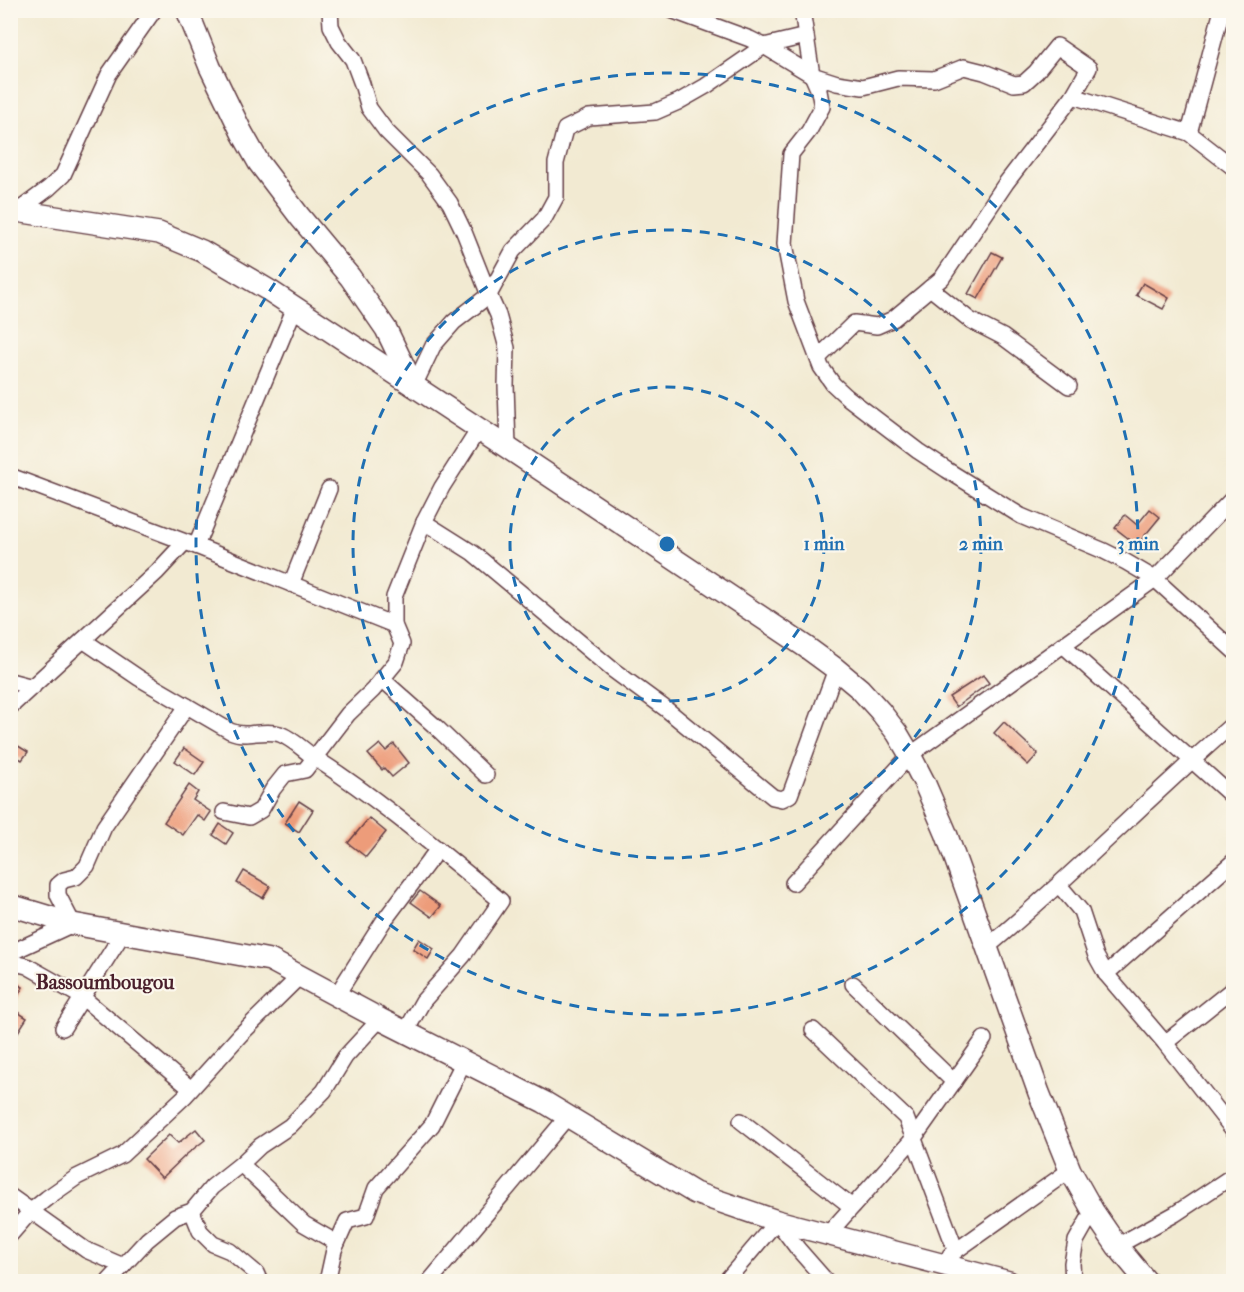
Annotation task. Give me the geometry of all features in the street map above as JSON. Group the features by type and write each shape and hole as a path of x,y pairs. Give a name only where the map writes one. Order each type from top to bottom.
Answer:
{"main road":[{"path":"187,10 210,67 259,163 350,277 386,329 414,386"},
{"path":"14,210 159,233 202,251 295,307 508,448 806,647 860,689 897,733 924,782 946,832 1039,1093 1070,1170 1093,1211 1117,1246 1147,1281"},
{"path":"10,905 73,924 270,960 544,1102 695,1193 777,1221 1009,1281"}],"street":[{"path":"14,210 49,188 63,175 109,74 154,10"},
{"path":"330,10 331,26 339,42 353,60 369,108 386,131 429,174 450,203 465,232 498,315 507,348 508,448"},
{"path":"671,10 750,39 812,75 837,83 863,87 898,78 934,79 964,67 984,72 1006,82 1024,83 1057,46 1089,68 1073,96 1006,183 942,278 893,319 877,326 854,323 818,358"},
{"path":"802,10 812,75 819,91 822,107 809,131 791,154 785,244 796,301 821,368 847,397 947,470 1021,516 1104,551 1155,579 1233,651"},
{"path":"1190,133 1222,10"},
{"path":"414,386 433,346 454,322 489,295 513,251 544,219 556,197 556,163 565,129 589,117 655,112 706,86 764,46 806,36"},
{"path":"1073,96 1190,133 1233,168"},
{"path":"930,288 970,320 1003,337 1070,386"},
{"path":"10,707 156,572 190,544 295,307"},
{"path":"224,812 249,817 261,810 285,774 304,770 348,714 373,690 396,662 402,644 394,625 394,597 424,522 442,487 479,429"},
{"path":"10,476 394,625"},
{"path":"291,584 329,489"},
{"path":"793,883 910,755 1155,579 1233,497"},
{"path":"424,522 473,553 613,670 666,709 773,797 782,799 790,795 837,669"},
{"path":"83,640 139,678 230,731 241,734 278,733 291,739 350,781 501,901 463,956 423,1001 406,1031"},
{"path":"1063,645 1233,798"},
{"path":"382,679 486,775"},
{"path":"10,681 33,687"},
{"path":"10,953 73,924 58,895 58,885 64,880 76,877 87,866 104,827 187,706"},
{"path":"987,948 1030,912 1233,723"},
{"path":"336,996 383,922 438,849"},
{"path":"1106,974 1233,861"},
{"path":"1059,885 1081,911 1096,956 1106,974 1165,1043 1233,1131"},
{"path":"63,1028 123,933"},
{"path":"10,962 27,966 82,998 191,1089"},
{"path":"10,1235 31,1211 77,1177 122,1155 191,1089 241,1034 300,976"},
{"path":"853,984 954,1082"},
{"path":"1165,1043 1233,988"},
{"path":"108,1281 147,1240 175,1217 192,1211 212,1187 260,1146 290,1126 324,1091 345,1057 380,1019"},
{"path":"813,1030 906,1118 956,1251"},
{"path":"828,1234 914,1138 984,1039"},
{"path":"327,1281 334,1250 347,1221 366,1216 376,1188 432,1125 464,1061"},
{"path":"429,1281 568,1116"},
{"path":"741,1121 852,1207"},
{"path":"241,1164 304,1224 337,1243"},
{"path":"939,1263 1070,1170"},
{"path":"1117,1246 1175,1214 1233,1174"},
{"path":"10,1196 86,1250 123,1266"},
{"path":"192,1211 200,1231 213,1244 230,1251 256,1273 260,1281"},
{"path":"1073,1281 1072,1263 1076,1241 1093,1211"},
{"path":"725,1281 777,1221 827,1281"}],"building":[{"path":"992,252 1002,257 978,299 968,294"},
{"path":"1143,283 1169,298 1163,309 1136,295"},
{"path":"1150,509 1160,517 1137,545 1115,528 1125,515 1137,525"},
{"path":"983,675 989,683 956,707 949,697"},
{"path":"1004,722 1038,754 1028,765 994,733"},
{"path":"10,741 28,752 22,760 10,753"},
{"path":"380,744 386,751 394,744 409,763 392,777 384,768 382,770 368,754"},
{"path":"184,748 204,762 195,775 175,761"},
{"path":"189,785 198,792 193,800 211,812 205,821 197,815 183,835 164,822"},
{"path":"299,801 313,810 299,832 285,823"},
{"path":"369,818 386,832 366,857 348,843"},
{"path":"220,824 233,833 226,844 213,835"},
{"path":"244,871 270,886 263,898 237,883"},
{"path":"420,891 441,906 432,917 411,902"},
{"path":"419,939 434,949 428,959 413,949"},
{"path":"10,980 23,987 11,1008 27,1018 18,1032 10,1026"},
{"path":"196,1129 205,1140 162,1178 144,1159 169,1135 178,1143"}],"district":[{"name":"Bassoumbougou","path":"105,982"}]}
